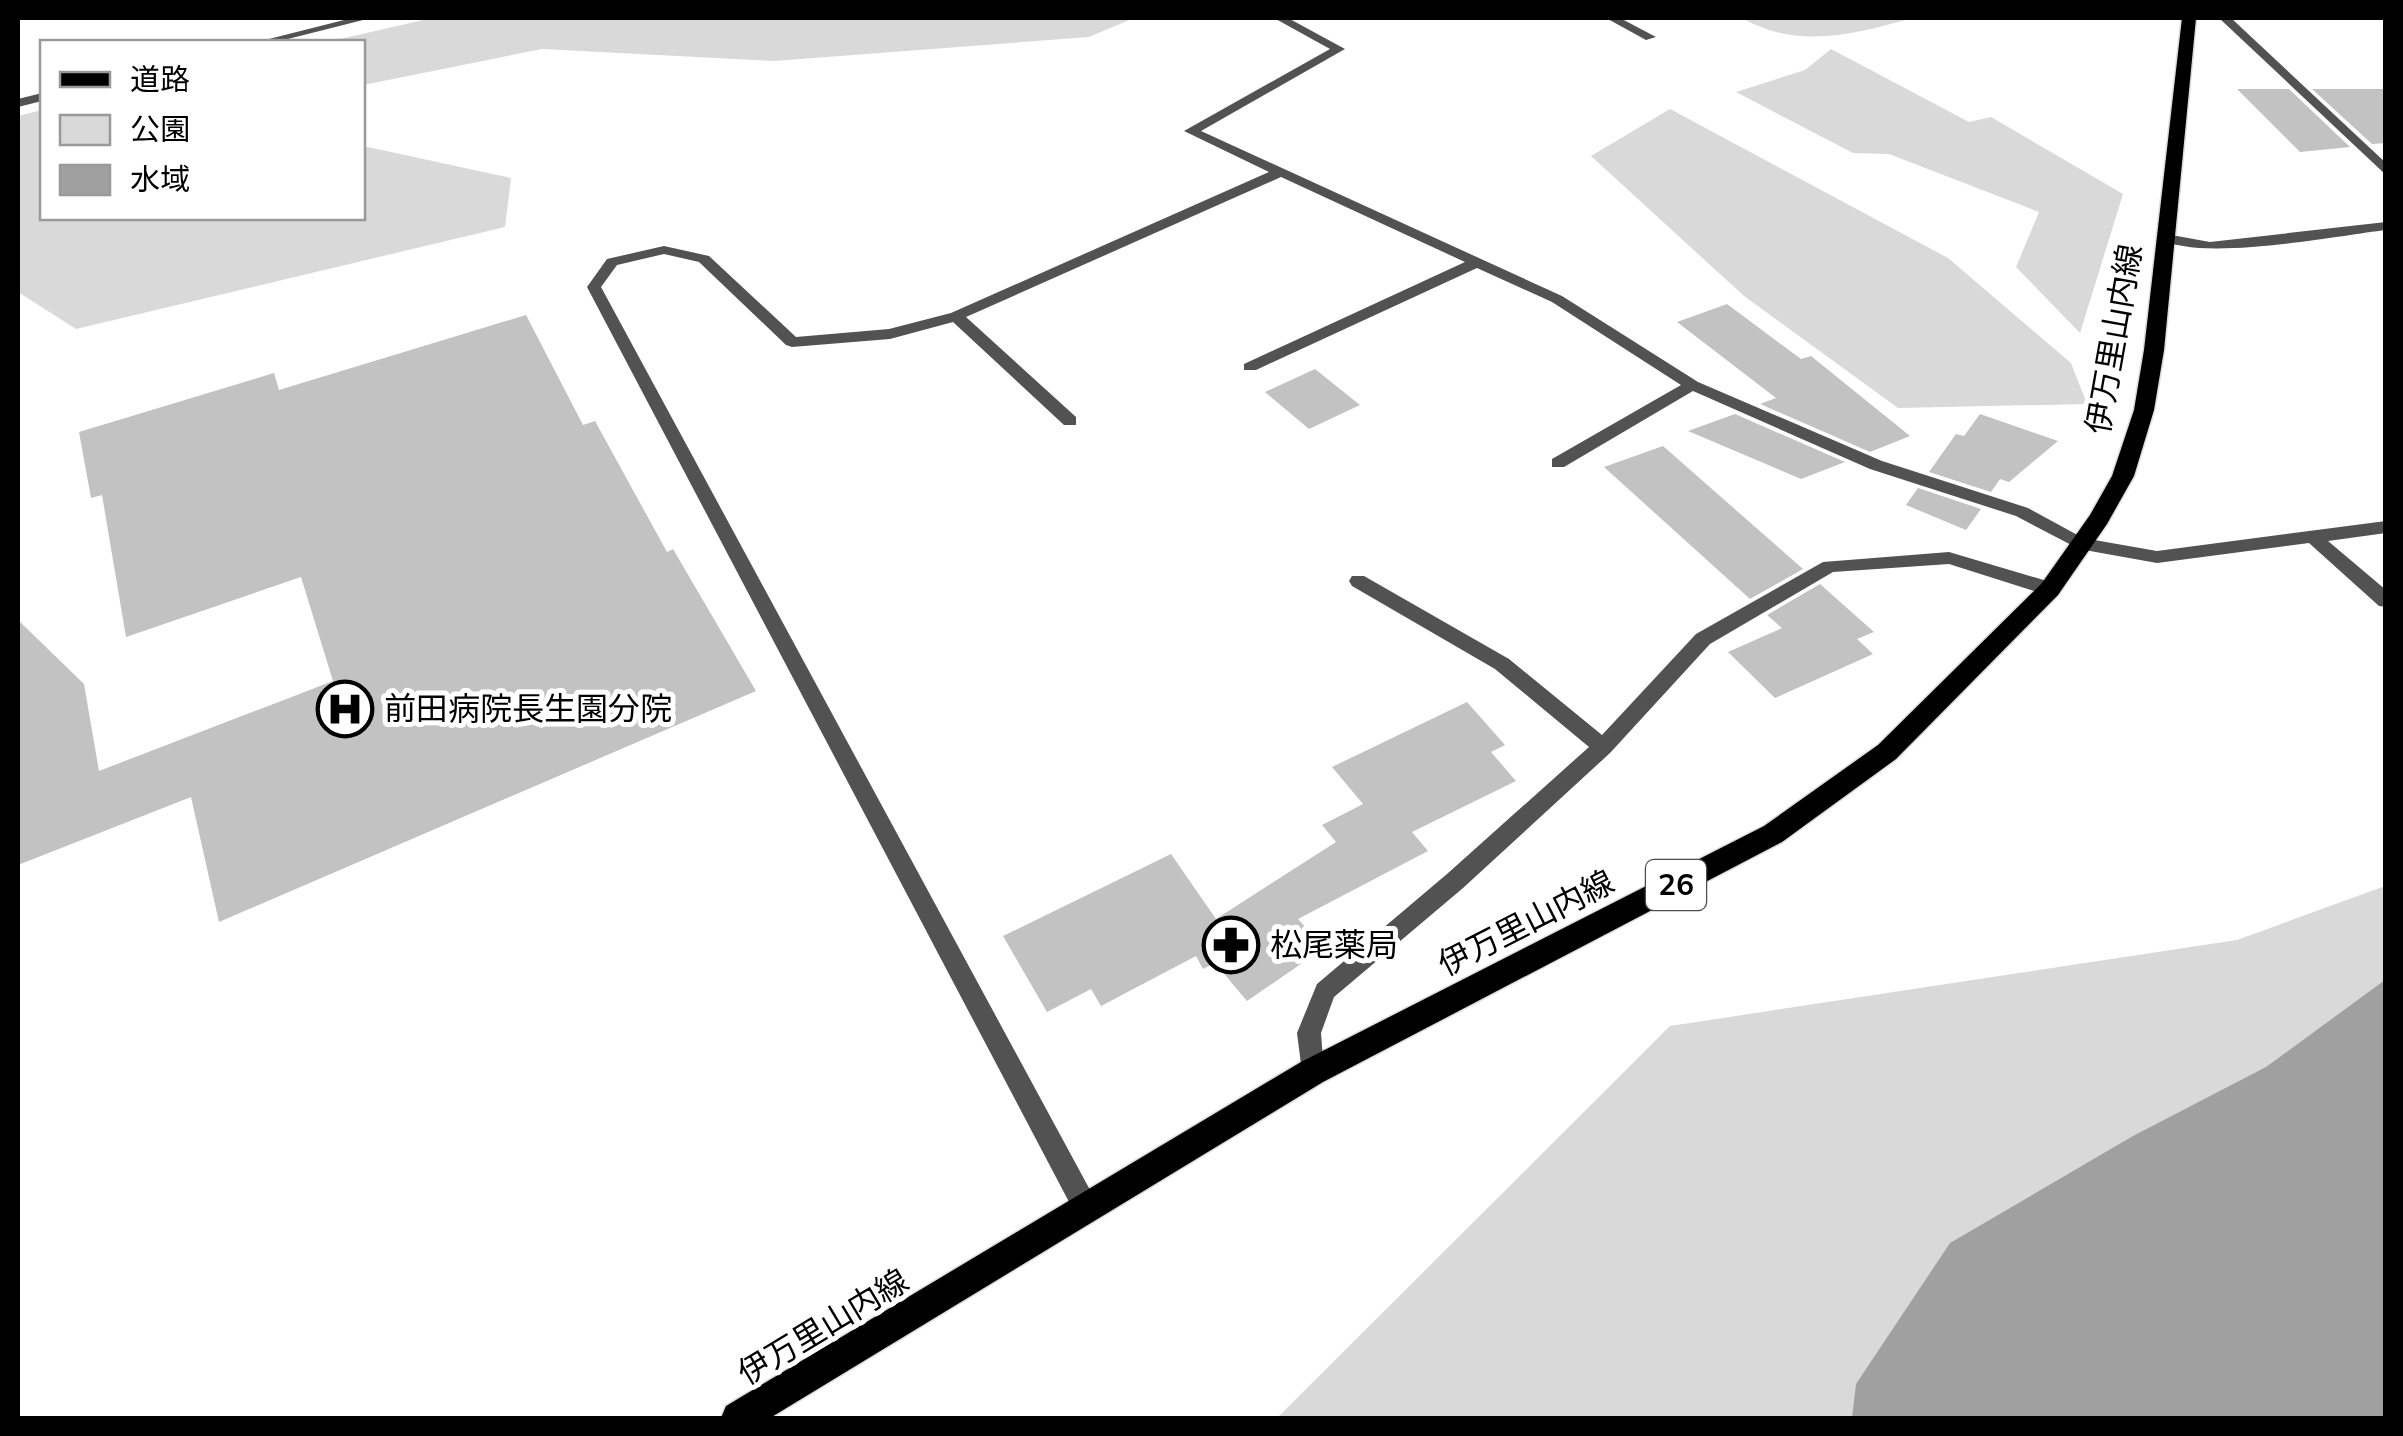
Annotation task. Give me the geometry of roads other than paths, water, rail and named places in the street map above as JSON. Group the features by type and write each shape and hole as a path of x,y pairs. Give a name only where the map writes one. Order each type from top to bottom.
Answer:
{"main road":[{"name":"伊万里山内線","path":"738,1418 1312,1072 1773,834 1887,752 2050,589 2099,519 2123,476 2144,410 2189,18"}],"street":[{"path":"272,40 365,18"},
{"path":"1280,18 1339,49 1192,131 1557,299 1692,385 1876,465 2022,512 2079,543 2157,557 2386,527"},
{"path":"1612,18 1650,37"},
{"path":"2225,18 2386,171"},
{"path":"1087,1210 594,288 612,262 664,250 704,259 792,342 890,334 956,316 1281,172"},
{"path":"2166,238 2210,246 2386,226"},
{"path":"1250,367 1477,262"},
{"path":"956,316 1070,420"},
{"path":"1558,463 1692,385"},
{"path":"2314,538 2386,601"},
{"path":"1312,1072 1309,1034 1325,990 1455,881 1603,747 1703,639 1829,566 1949,558 2050,589"},
{"path":"1358,582 1502,664 1603,747"}],"water":[{"path":"2385,980 2385,1418 1852,1418 1856,1384 1950,1243 2133,1136 2266,1067"}],"place":[{"name":"前田病院長生園分院","path":"345,709"},
{"name":"松尾薬局","path":"1231,945"}]}
